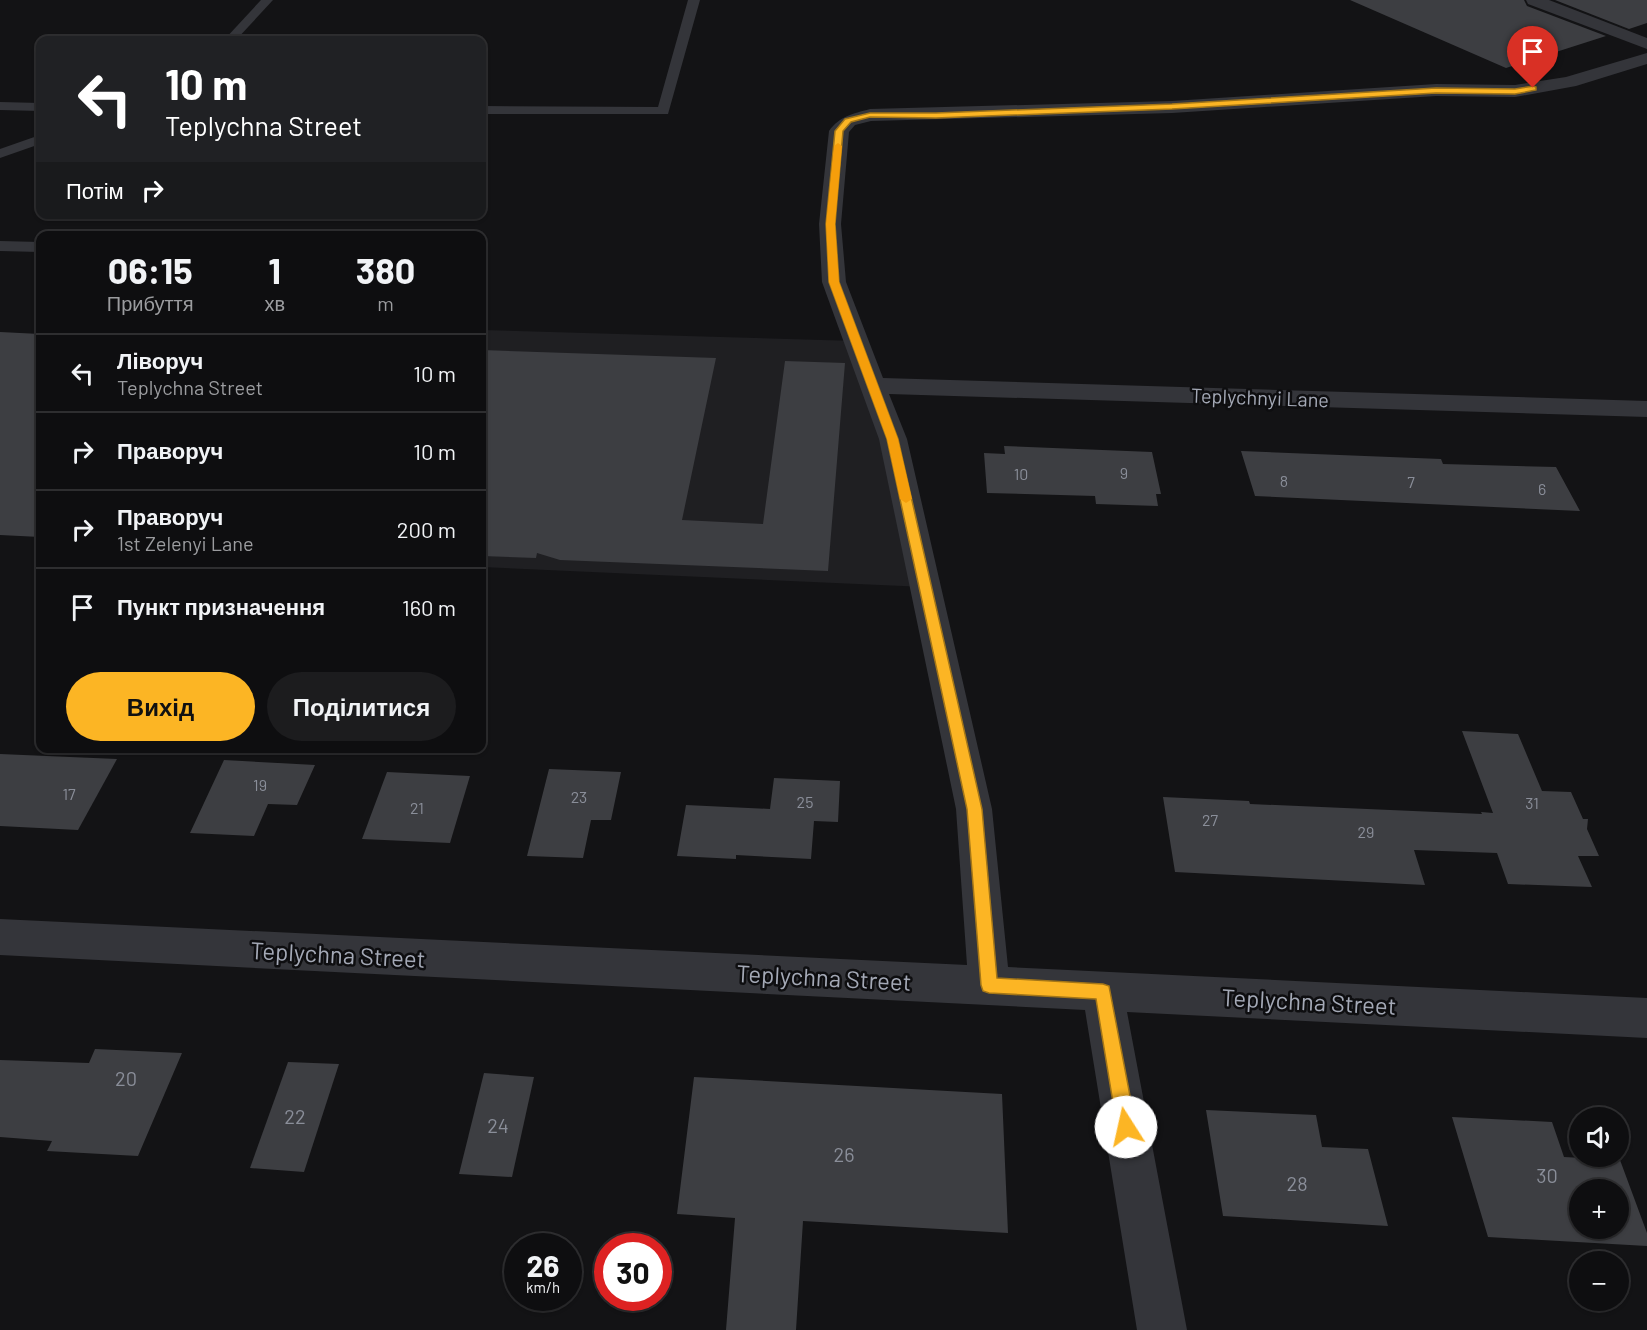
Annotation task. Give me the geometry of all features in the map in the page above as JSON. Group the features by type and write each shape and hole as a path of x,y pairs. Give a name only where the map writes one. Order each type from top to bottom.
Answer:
{"street":[{"path":"1533,0 1647,44"},
{"path":"989,985 974,809 893,439 834,282 830,224 839,131 848,121 870,115 1172,107 1436,90 1515,92 1569,82 1647,58"},
{"name":"Teplychnyi Lane","path":"873,386 1647,409"},
{"name":"Teplychna Street","path":"0,937 1647,1018"},
{"path":"1103,992 1162,1330"}],"lane":[{"path":"234,36 267,0"},
{"path":"486,110 663,111 694,0"},
{"path":"0,106 36,107"},
{"path":"0,154 36,140"},
{"path":"0,246 36,247"}],"shaded area":[{"path":"486,330 856,341 925,587 486,567"}],"building":[{"path":"1350,0 1524,0 1527,6 1606,36 1506,68"},
{"path":"1555,0 1647,0 1647,23 1629,29"},
{"path":"0,332 36,334 36,537 0,535"},
{"path":"486,350 716,358 682,520 763,524 785,361 845,363 828,571 560,560 537,553 536,558 486,556"},
{"path":"1004,446 1152,452 1161,494 1156,494 1158,506 1096,504 1095,496 987,493 984,453 1005,454"},
{"path":"1241,451 1441,459 1443,464 1556,467 1580,511 1255,496"},
{"path":"1462,731 1518,734 1542,791 1571,792 1583,819 1588,819 1587,829 1599,856 1578,856 1592,887 1508,884 1497,853 1414,850 1425,885 1175,872 1163,797 1249,801 1250,804 1493,813"},
{"path":"0,754 117,759 78,830 0,826"},
{"path":"224,760 315,765 297,805 268,804 254,836 190,833"},
{"path":"549,769 621,772 611,820 591,820 583,858 527,856"},
{"path":"387,772 470,776 450,843 362,839"},
{"path":"774,778 840,781 838,822 814,821 811,859 736,855 736,859 677,856 686,805 770,809"},
{"path":"95,1049 182,1053 138,1156 47,1151 52,1141 0,1137 0,1060 89,1063"},
{"path":"288,1062 339,1064 304,1172 250,1168"},
{"path":"484,1073 534,1077 512,1177 459,1174"},
{"path":"694,1077 1002,1094 1008,1233 803,1221 796,1330 726,1330 735,1218 677,1214"},
{"path":"1206,1110 1316,1115 1322,1147 1368,1149 1388,1226 1223,1216"},
{"path":"1452,1117 1552,1122 1564,1157 1569,1157 1569,1167 1623,1167 1627,1179 1569,1179 1569,1239 1629,1239 1629,1184 1647,1233 1647,1246 1488,1237"}],"slow traffic":[{"path":"838,146 830,224 834,282 893,439 906,499"}],"route":[{"path":"1126,1127 1103,992 989,985 974,809 893,439 834,282 830,224 839,131 848,121 870,115 1172,107 1358,97 1436,90 1515,92 1533,88"}]}
